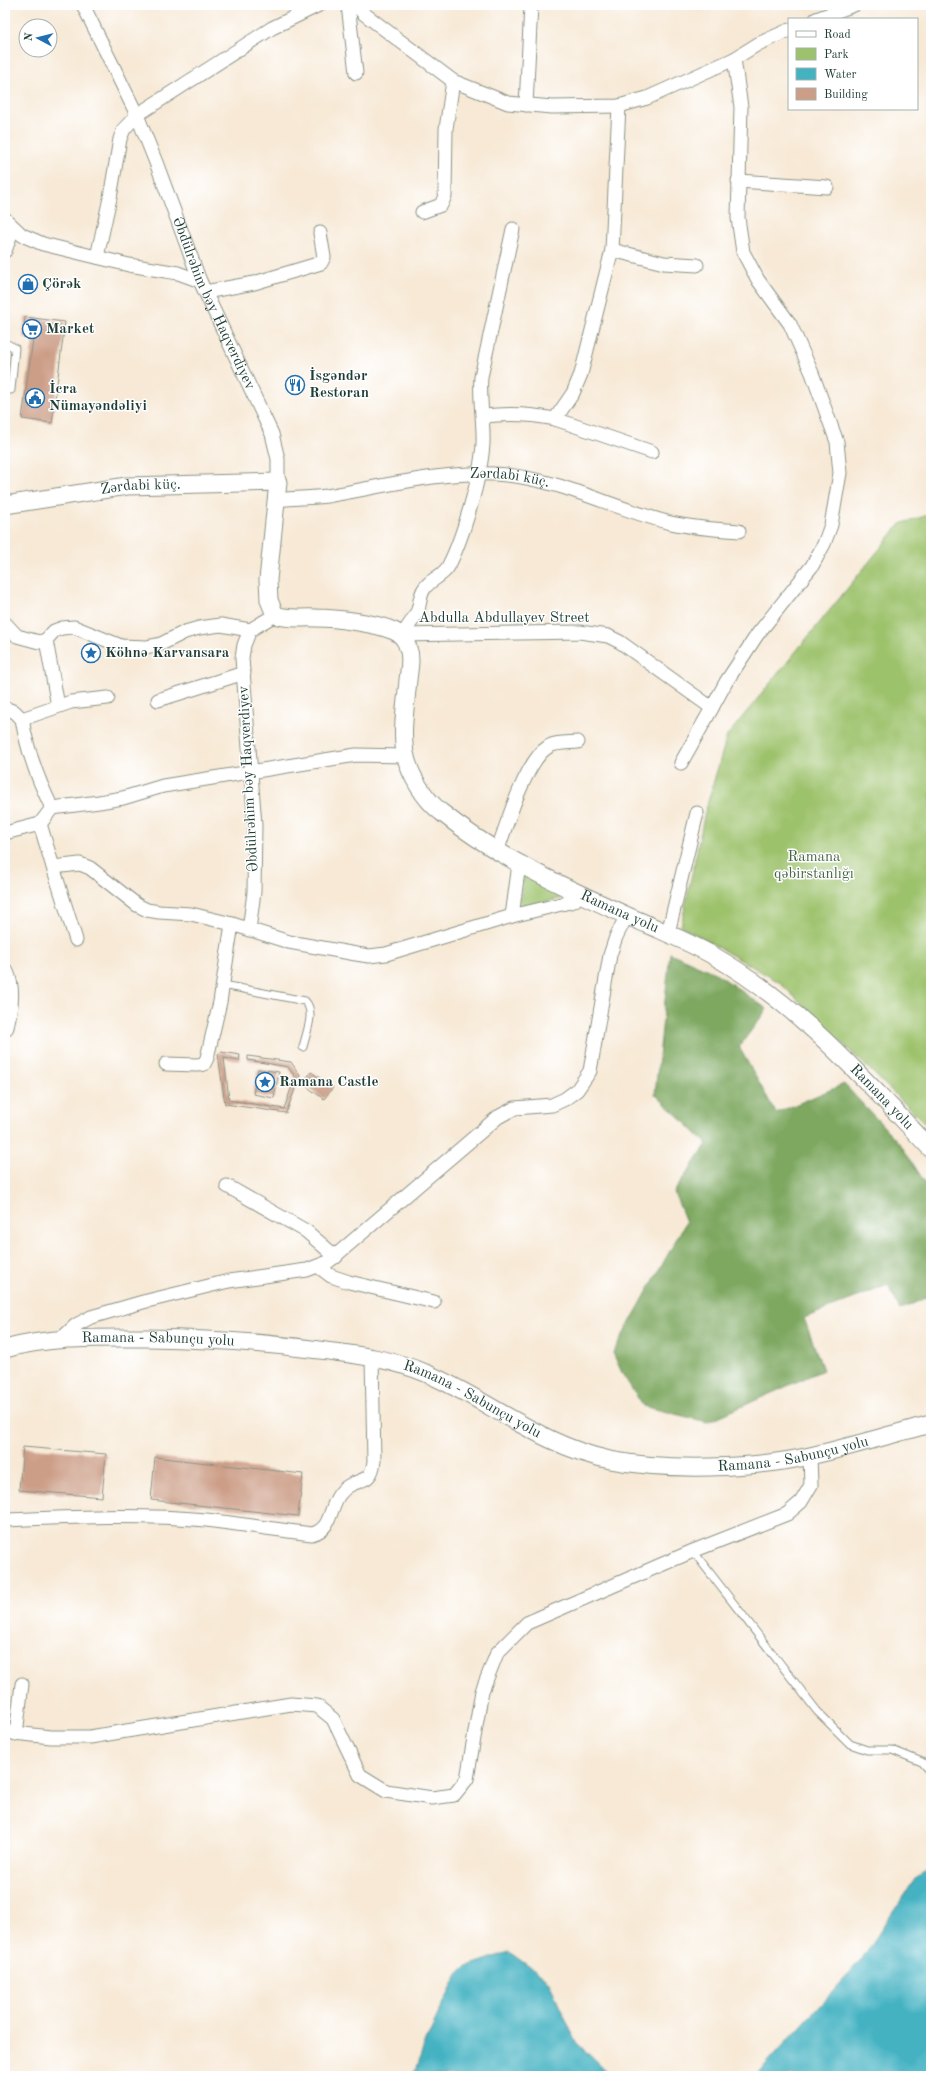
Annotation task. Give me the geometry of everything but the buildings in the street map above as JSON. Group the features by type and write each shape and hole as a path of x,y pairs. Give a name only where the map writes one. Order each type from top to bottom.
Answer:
{"street":[{"name":"Əbdülrəhim bəy Haqverdiyev","path":"83,5 137,116 157,165 202,287 272,434 278,459 278,482 268,580 269,600 275,615"},
{"path":"98,257 120,138 124,129 137,116 272,28 319,5"},
{"path":"348,5 356,73"},
{"path":"357,5 363,13 453,82 495,99 552,107 619,106 647,98 734,59 758,44 788,30"},
{"path":"526,104 531,5"},
{"path":"819,18 854,5"},
{"path":"681,762 726,682 756,635 812,566 824,544 831,525 840,474 837,442 812,373 790,324 758,280 743,252 738,218 741,107 734,59"},
{"path":"422,212 441,205 445,196 446,128 453,82"},
{"path":"555,419 573,393 581,374 612,250 619,106"},
{"path":"738,181 827,187"},
{"path":"9,224 22,235 43,244 129,265 178,273 202,287 254,283 321,263 324,257 320,233"},
{"path":"5,251 9,224"},
{"path":"5,623 17,636 39,642 46,640 54,631 62,628 74,627 121,646 146,647 162,644 185,632 199,628 221,625 250,630 275,615 288,618 319,618 368,625 394,631 402,635 414,618 424,589 442,574 448,566 465,522 478,474 483,445 484,416 480,392 481,377 513,229"},
{"path":"612,250 664,263 697,265"},
{"path":"484,416 505,413 528,414 555,419 652,452"},
{"name":"Zərdabi küç.","path":"276,500 326,496 377,486 478,474 507,475 538,480 667,522 707,529 739,531"},
{"name":"Zərdabi küç.","path":"5,504 127,486 278,482"},
{"name":"Əbdülrəhim bəy Haqverdiyev","path":"249,930 254,892 255,848 242,658 244,645 250,630"},
{"name":"Abdulla Abdullayev Street","path":"402,635 429,633 580,632 608,636 620,642 712,708"},
{"name":"Ramana yolu","path":"402,635 408,647 410,660 404,722 406,756 414,777 424,795 437,809 476,839 519,864 668,933 735,969 796,1014 835,1050 931,1149"},
{"path":"46,640 58,706"},
{"path":"158,700 244,673"},
{"path":"22,719 58,706 83,700 108,698"},
{"path":"5,708 15,712 22,719 25,738 42,787 52,808"},
{"path":"497,852 523,782 538,754 549,746 578,742"},
{"path":"5,833 40,824 52,808 123,798 163,786 356,755 406,756"},
{"path":"668,933 697,813"},
{"path":"40,824 76,940"},
{"path":"53,867 80,864 90,868 137,905 147,910 191,914 232,924 289,942 369,956 386,954 512,916 574,901 580,893"},
{"path":"512,916 519,864"},
{"path":"61,1339 76,1325 91,1317 143,1302 229,1281 319,1267 336,1257 498,1117 514,1108 552,1105 565,1099 577,1090 590,1071 610,955 616,937 627,915"},
{"path":"166,1064 204,1064 207,1058 223,985 232,924"},
{"path":"5,972 10,986 10,996 5,1027"},
{"path":"227,1186 306,1231 336,1257"},
{"path":"319,1267 331,1276 349,1282 434,1302"},
{"name":"Ramana - Sabunçu yolu","path":"5,1349 20,1345 61,1339 101,1338 228,1341 267,1344 372,1357 425,1373 450,1384 548,1439 577,1451 610,1460 674,1466 751,1465 810,1456 931,1424"},
{"path":"5,1520 100,1516 158,1517 206,1520 312,1534 318,1532 325,1528 338,1496 346,1487 353,1482 367,1479 373,1473 372,1357"},
{"path":"22,1684 10,1733 51,1737 90,1737 291,1704 317,1706 333,1719 360,1775 386,1791 432,1798 454,1795 467,1779 482,1691 497,1653 527,1623 693,1551 787,1514 802,1502 811,1485 810,1456"}],"lane":[{"path":"5,343 15,348 11,390"},
{"path":"223,985 305,1001 309,1006 310,1015 303,1047"},
{"path":"693,1551 817,1710 850,1744 867,1750 892,1750 922,1762 931,1772"}],"green space":[{"name":"Ramana qəbirstanlığı","path":"931,514 931,1129 779,982 681,926 705,812 727,736 900,524"},
{"path":"524,874 561,892 560,899 519,907"},
{"path":"670,953 717,974 767,1009 739,1047 776,1113 844,1084 901,1145 931,1192 931,1295 900,1310 888,1285 804,1318 823,1370 707,1422 643,1406 623,1375 613,1353 686,1222 674,1192 707,1144 655,1094"}],"water":[{"path":"931,1870 931,2076 755,2076 859,1963 915,1879"},
{"path":"509,1952 548,1980 576,2042 611,2076 413,2076 426,2041 457,1975 465,1967"}],"place":[{"name":"Çörək","path":"28,284"},
{"name":"Market","path":"32,329"},
{"name":"İsgəndər Restoran","path":"295,385"},
{"name":"İcra Nümayəndəliyi","path":"35,398"},
{"name":"Köhnə Karvansara","path":"91,653"},
{"name":"Ramana Castle","path":"265,1082"}]}
